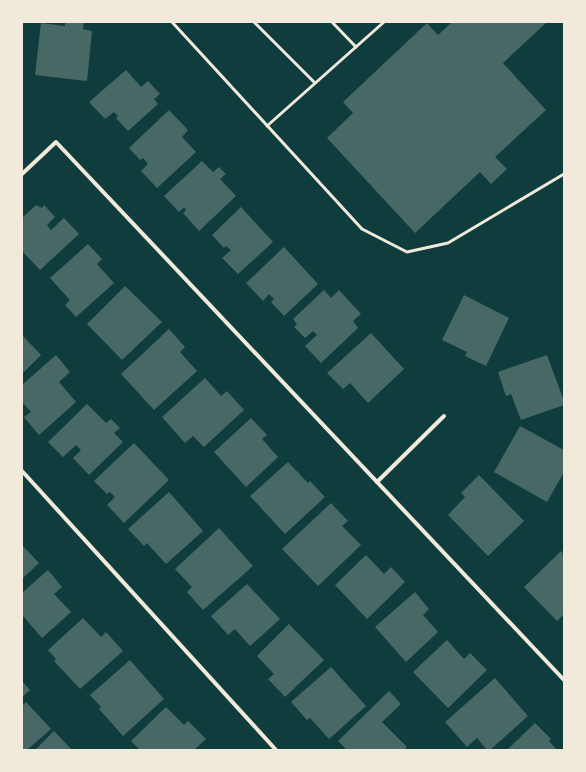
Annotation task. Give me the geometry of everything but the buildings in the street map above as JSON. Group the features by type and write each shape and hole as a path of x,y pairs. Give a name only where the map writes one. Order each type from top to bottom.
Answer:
{"street":[{"path":"22,174 56,142 563,677"},
{"path":"377,482 444,416"},
{"path":"22,471 276,750"}],"lane":[{"path":"172,22 362,229 407,252 448,242 564,174"},
{"path":"254,22 315,83"},
{"path":"332,22 356,47"},
{"path":"267,126 384,22"}]}
